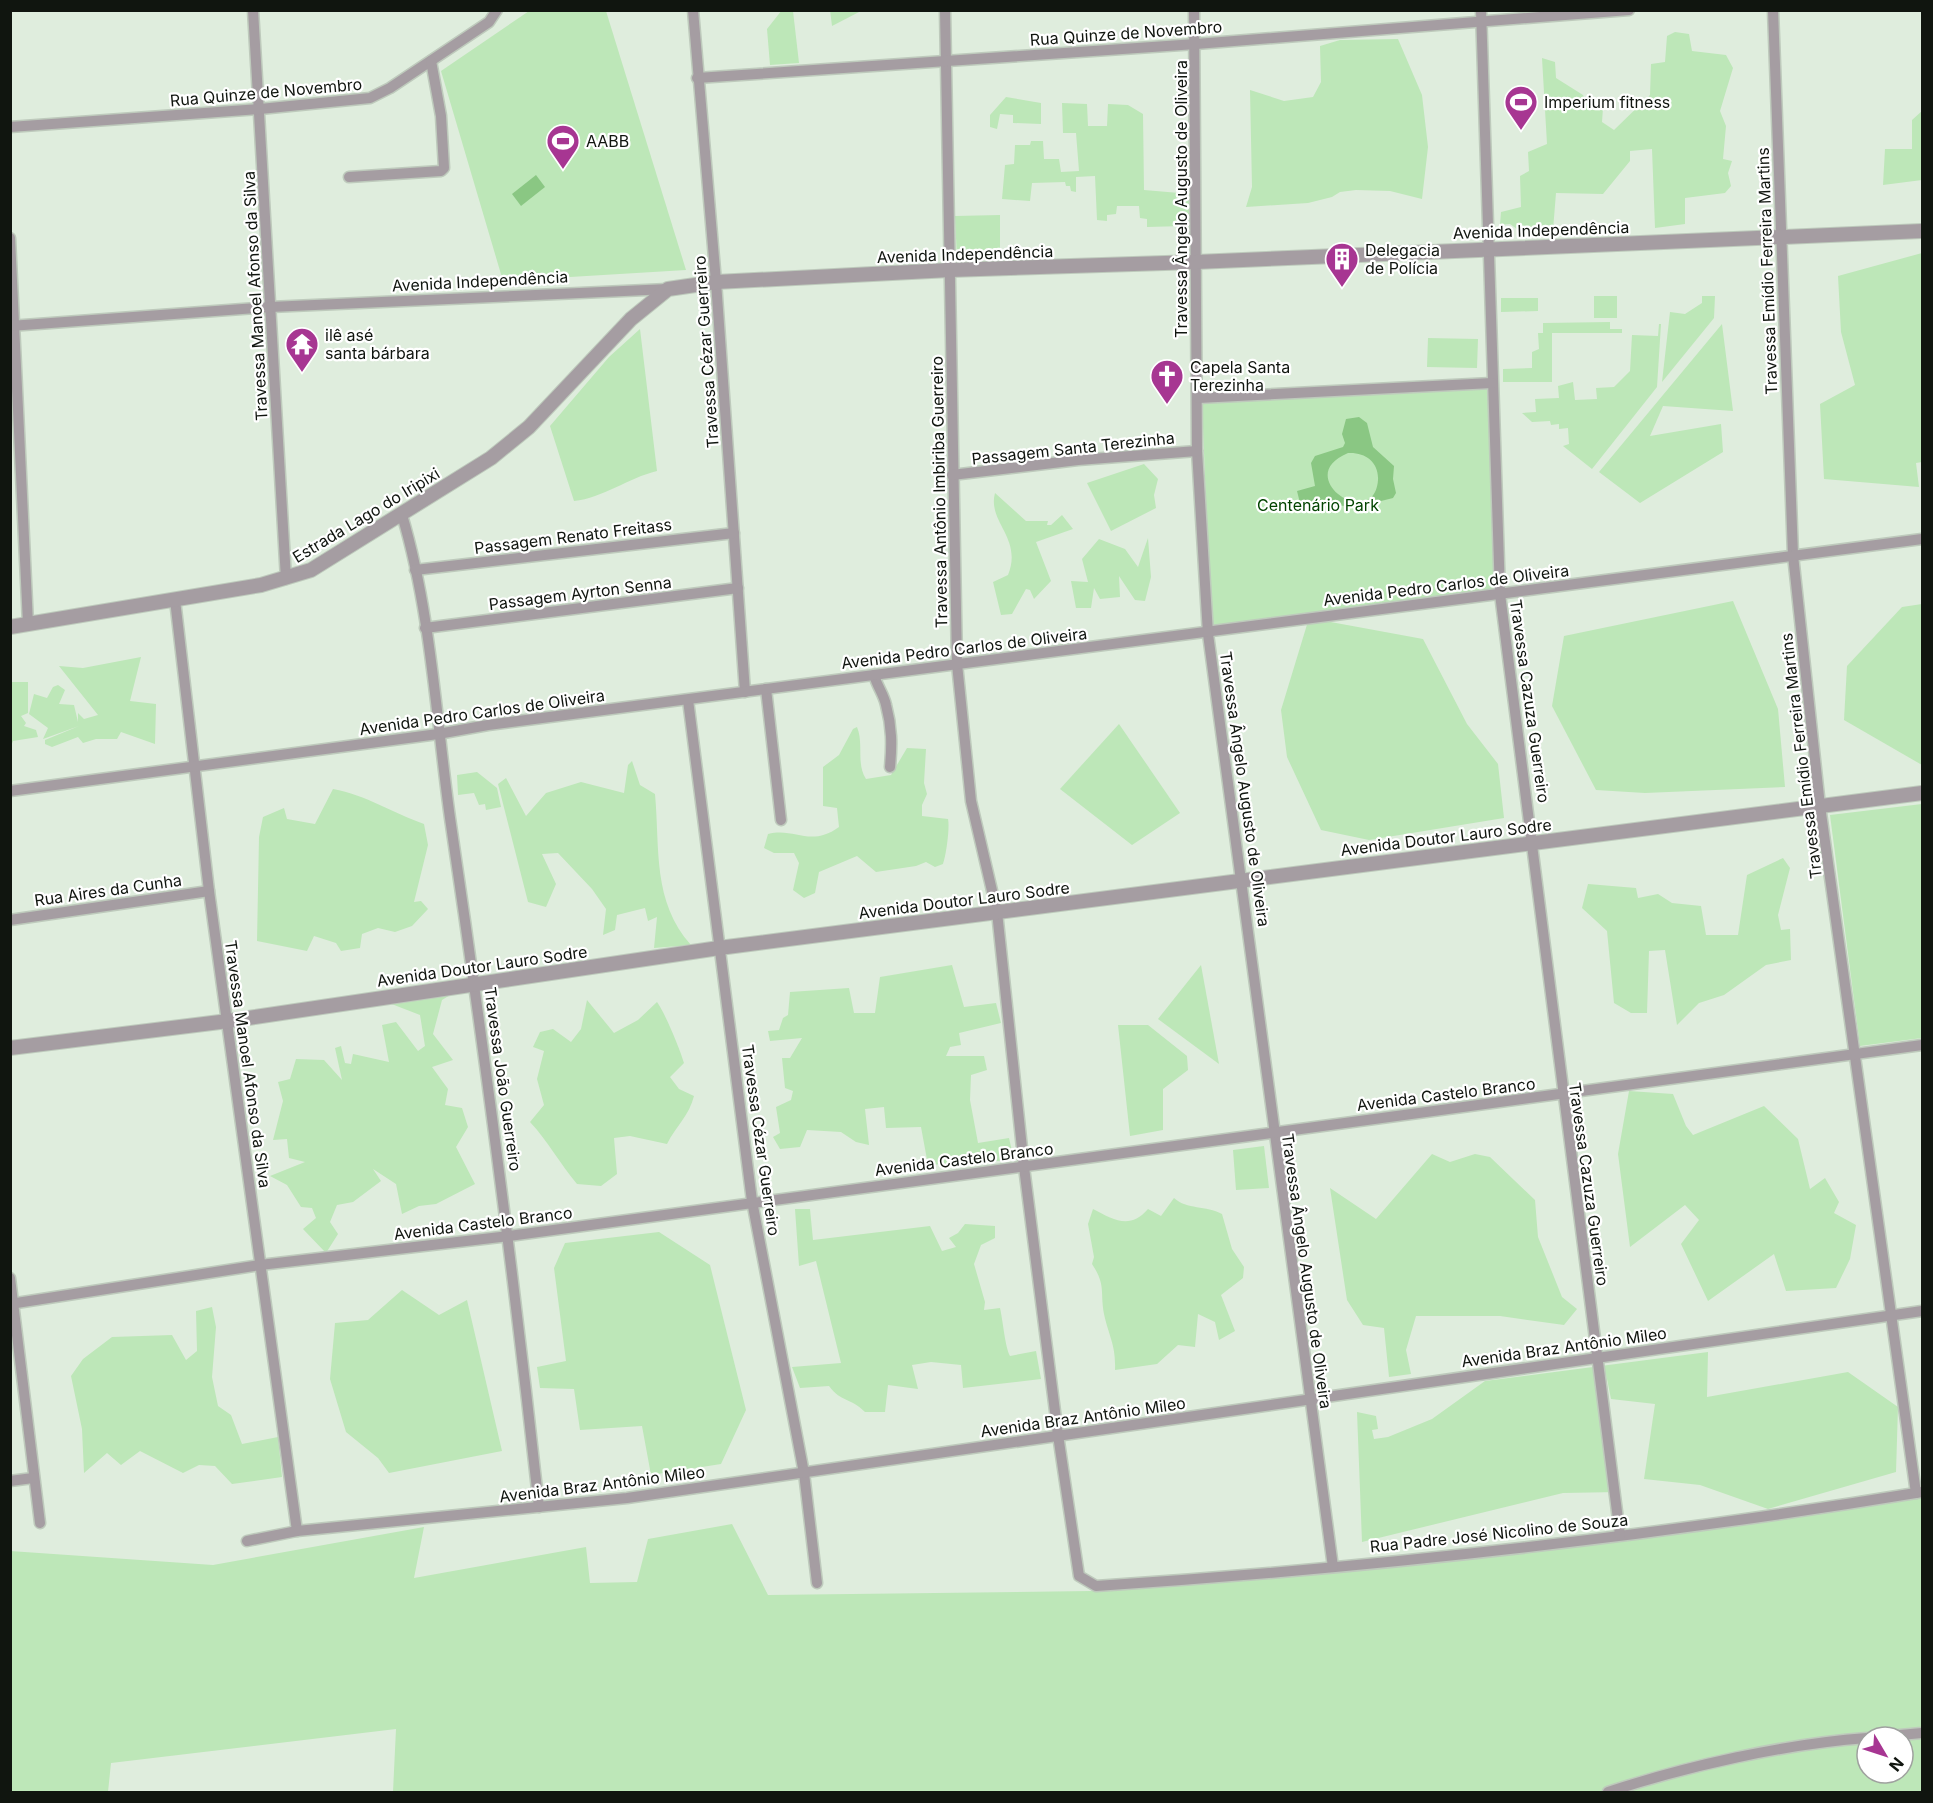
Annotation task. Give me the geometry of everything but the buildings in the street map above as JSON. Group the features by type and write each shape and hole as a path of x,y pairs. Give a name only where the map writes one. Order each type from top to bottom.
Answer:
{"street":[{"name":"Travessa Manoel Afonso da Silva","path":"253,10 286,579"},
{"name":"Rua Quinze de Novembro","path":"10,128 260,109 370,98 390,88 489,22 497,10"},
{"name":"Travessa Cézar Guerreiro","path":"693,10 716,282 745,692"},
{"name":"Travessa Antônio Imbiriba Guerreiro","path":"945,10 948,61 952,475 957,664 971,801 998,912 1024,1167 1058,1435 1079,1576"},
{"name":"Travessa Ângelo Augusto de Oliveira","path":"1194,10 1197,451 1208,634 1243,879 1273,1131 1333,1567"},
{"name":"Rua Quinze de Novembro","path":"697,78 1196,44 1481,16 1629,10"},
{"name":"Travessa Emídio Ferreira Martins","path":"1773,10 1779,237 1793,555 1820,806 1919,1493"},
{"name":"Travessa Cazuza Guerreiro","path":"1481,16 1500,594 1534,842 1562,1094 1620,1535"},
{"path":"349,177 441,171 444,168 441,116 431,61"},
{"name":"Avenida Independência","path":"13,325 270,307 668,289 716,282 950,270 1196,262 1923,231"},
{"path":"10,238 28,624"},
{"name":"Estrada Lago do Iripixi","path":"10,627 286,579 311,570 491,458 529,427 631,319 668,289"},
{"path":"1198,398 1492,383"},
{"name":"Passagem Santa Terezinha","path":"952,475 1078,460 1197,451"},
{"name":"Travessa João Guerreiro","path":"402,515 425,628 438,734 475,983 509,1236 539,1507"},
{"name":"Passagem Renato Freitass","path":"415,570 734,533"},
{"name":"Avenida Pedro Carlos de Oliveira","path":"10,791 438,734 488,725 1208,634 1923,539"},
{"name":"Passagem Ayrton Senna","path":"425,628 738,588"},
{"name":"Travessa Manoel Afonso da Silva","path":"175,600 209,891 297,1531"},
{"path":"874,675 879,692 886,703 893,731 890,767"},
{"path":"766,689 781,820"},
{"name":"Travessa Cézar Guerreiro","path":"688,700 752,1201 804,1473 817,1583"},
{"name":"Avenida Doutor Lauro Sodre","path":"10,1048 228,1021 719,948 1107,900 1243,879 1923,793"},
{"name":"Rua Aires da Cunha","path":"10,920 209,891"},
{"name":"Avenida Castelo Branco","path":"12,1304 260,1266 509,1236 752,1201 1024,1167 1273,1131 1923,1046"},
{"path":"10,1278 40,1523"},
{"name":"Avenida Braz Antônio Mileo","path":"247,1541 297,1531 539,1507 804,1473 1923,1311"},
{"path":"10,1481 33,1478"},
{"name":"Rua Padre José Nicolino de Souza","path":"1079,1576 1095,1586 1333,1567 1620,1535 1919,1493"},
{"path":"1608,1792 1644,1780 1748,1757 1824,1741 1855,1739"}],"green space":[{"path":"782,10 793,11 799,63 770,65 767,29"},
{"path":"830,10 861,10 861,11 832,26"},
{"name":"AABB","path":"529,11 606,11 686,270 503,281 441,71"},
{"path":"1675,32 1689,34 1692,51 1726,55 1733,68 1720,111 1726,126 1723,159 1732,161 1728,173 1731,186 1725,193 1685,198 1685,224 1655,228 1652,149 1630,151 1630,161 1603,194 1556,193 1553,230 1521,232 1510,224 1500,225 1501,212 1521,207 1520,176 1529,171 1528,152 1547,144 1542,58 1555,62 1556,78 1583,95 1590,109 1603,108 1602,122 1614,130 1650,95 1651,64 1665,62 1667,36"},
{"path":"1398,39 1422,95 1428,147 1422,199 1390,191 1356,190 1340,192 1332,197 1308,203 1246,207 1252,187 1250,90 1284,101 1313,97 1321,82 1320,46 1340,40"},
{"path":"1006,97 1041,103 1041,124 1013,123 1013,115 1000,114 997,129 990,127 990,115"},
{"path":"1062,103 1087,104 1088,126 1107,126 1108,104 1128,105 1143,114 1144,190 1191,194 1194,228 1184,239 1184,226 1147,227 1147,219 1140,218 1139,206 1117,206 1116,214 1107,215 1107,221 1097,220 1095,176 1076,177 1076,192 1071,191 1070,186 1066,186 1065,182 1032,183 1030,201 1002,199 1005,165 1014,164 1015,145 1030,145 1031,141 1043,141 1044,159 1059,159 1061,172 1079,171 1076,133 1063,133"},
{"path":"1922,111 1922,180 1883,185 1885,149 1912,149 1912,120"},
{"path":"1000,215 1000,258 957,259 955,216"},
{"path":"1922,253 1922,462 1916,463 1919,487 1824,479 1820,404 1855,385 1841,332 1838,276"},
{"path":"1594,296 1617,296 1617,318 1594,318"},
{"path":"1702,296 1715,296 1714,318 1662,382 1670,312 1685,314 1702,303"},
{"path":"1501,298 1538,298 1538,311 1501,312"},
{"path":"1610,322 1610,329 1622,329 1622,333 1552,333 1552,382 1503,382 1503,369 1532,368 1532,352 1539,349 1538,333 1543,333 1543,323"},
{"path":"1659,324 1661,324 1657,387 1592,469 1563,446 1569,444 1568,428 1559,429 1559,424 1551,425 1550,421 1532,422 1522,413 1536,412 1535,399 1559,398 1558,386 1573,382 1575,400 1597,399 1596,388 1614,387 1630,371 1632,335 1658,336"},
{"path":"1722,324 1733,411 1663,406 1650,436 1721,424 1723,452 1640,503 1599,472"},
{"path":"640,329 657,471 595,496 574,501 550,426 609,357"},
{"path":"1428,338 1478,339 1477,368 1427,367"},
{"name":"Centenário Park","path":"1489,387 1495,589 1211,629 1202,402"},
{"path":"1144,464 1158,479 1154,495 1156,508 1111,531 1087,483"},
{"path":"995,493 1026,521 1048,521 1047,525 1051,525 1062,515 1073,529 1036,542 1051,581 1034,599 1030,590 1026,589 1012,614 1001,615 993,582 1008,575 1011,562 1008,540 996,513"},
{"path":"1148,538 1151,577 1145,601 1135,600 1119,576 1120,597 1100,599 1094,588 1091,608 1076,608 1071,581 1088,582 1082,559 1099,539 1125,549 1138,567"},
{"path":"1733,601 1778,709 1785,787 1645,793 1596,790 1552,706 1564,636"},
{"path":"1922,604 1922,765 1844,720 1847,666 1902,607"},
{"path":"1309,618 1423,639 1467,724 1498,764 1504,818 1369,840 1321,830 1287,757 1281,710"},
{"path":"141,657 130,701 156,704 155,744 121,732 117,739 96,739 83,743 78,737 52,747 45,744 45,740 79,726 43,739 48,728 29,714 34,694 47,698 53,687 58,685 65,690 59,704 74,705 78,722 78,713 84,719 98,715 59,666 83,668"},
{"path":"11,682 28,682 28,713 21,716 26,723 24,726 36,730 38,737 13,741 11,746"},
{"path":"1119,724 1180,813 1132,845 1060,789"},
{"path":"857,727 861,767 866,779 891,775 907,748 926,749 924,783 927,794 922,805 922,816 948,819 943,864 935,867 926,862 916,866 876,872 857,856 819,872 815,893 804,898 793,890 799,863 794,853 774,853 764,848 768,834 786,833 811,837 829,833 839,827 837,808 823,806 823,767 839,755 853,729"},
{"path":"632,761 640,785 655,794 658,854 664,892 678,928 691,945 654,948 657,917 648,921 645,908 617,915 615,930 603,935 606,909 592,889 558,853 542,854 556,884 546,907 528,902 498,784 506,778 526,816 546,793 581,782 624,793 628,765"},
{"path":"477,772 497,788 501,807 486,810 485,804 479,805 474,793 458,795 457,775"},
{"path":"333,789 368,800 424,824 428,845 414,902 421,901 428,909 412,926 395,932 378,928 362,934 360,948 341,951 336,943 314,936 307,951 257,941 259,837 263,817 284,808 287,819 315,824"},
{"path":"1922,804 1922,1038 1860,1046 1830,815"},
{"path":"1783,858 1790,868 1778,915 1781,930 1790,929 1791,960 1766,965 1724,995 1699,1003 1677,1025 1665,950 1649,951 1647,1013 1631,1013 1614,1003 1607,931 1582,908 1588,884 1636,888 1638,898 1658,894 1672,903 1701,906 1706,935 1738,935 1747,875"},
{"path":"952,965 964,1007 996,1003 1001,1023 959,1033 961,1045 950,1047 946,1056 984,1056 987,1070 971,1075 970,1100 978,1143 1009,1138 1014,1160 928,1165 921,1127 886,1128 884,1107 865,1109 869,1145 856,1142 841,1132 807,1130 800,1147 780,1149 773,1137 780,1133 776,1107 791,1100 793,1091 785,1088 782,1058 790,1058 802,1038 770,1041 768,1031 779,1030 783,1018 788,1015 790,992 849,988 854,1013 875,1013 880,977"},
{"path":"1201,965 1219,1064 1158,1019"},
{"path":"455,992 442,1000 433,1034 453,1060 432,1067 448,1089 445,1105 462,1108 468,1127 456,1147 475,1184 436,1204 419,1206 402,1214 396,1184 373,1169 381,1181 353,1202 337,1205 330,1222 338,1234 326,1253 303,1229 316,1218 312,1208 301,1207 287,1185 270,1176 305,1162 289,1158 287,1139 273,1140 283,1101 278,1082 290,1079 296,1059 324,1060 342,1080 335,1048 341,1046 345,1063 351,1064 353,1054 389,1062 382,1025 396,1022 418,1051 425,1046 420,1015 389,1003"},
{"path":"587,1000 614,1033 638,1020 657,1002 672,1031 684,1063 670,1077 679,1089 694,1096 689,1109 667,1144 630,1136 614,1138 617,1174 601,1186 577,1184 530,1122 544,1105 537,1079 544,1051 533,1047 540,1032 553,1029 571,1042 581,1029"},
{"path":"1118,1025 1148,1025 1187,1056 1188,1070 1163,1089 1163,1130 1130,1136"},
{"path":"1629,1091 1673,1094 1686,1126 1693,1135 1764,1106 1798,1139 1810,1189 1825,1178 1839,1202 1834,1213 1856,1225 1850,1259 1836,1288 1786,1291 1774,1254 1708,1301 1681,1244 1699,1220 1685,1205 1630,1247 1618,1154"},
{"path":"1264,1146 1269,1188 1236,1190 1233,1150"},
{"path":"1432,1154 1450,1162 1475,1154 1490,1157 1535,1200 1538,1237 1562,1297 1577,1309 1564,1325 1500,1316 1416,1316 1406,1350 1411,1374 1389,1377 1384,1328 1363,1325 1347,1300 1330,1188 1376,1219"},
{"path":"1174,1198 1185,1204 1222,1214 1232,1249 1244,1267 1243,1278 1221,1295 1235,1331 1219,1340 1215,1322 1198,1314 1195,1347 1178,1345 1157,1364 1115,1370 1112,1341 1104,1314 1101,1283 1092,1264 1094,1257 1088,1224 1093,1209 1108,1217 1128,1221 1135,1219 1148,1209 1161,1216"},
{"path":"795,1209 810,1209 813,1240 930,1226 942,1251 956,1247 949,1238 958,1233 965,1224 995,1226 995,1238 981,1245 974,1264 985,1302 984,1310 1000,1308 1010,1356 1036,1351 1041,1379 963,1388 961,1365 931,1362 912,1365 918,1389 888,1385 885,1412 865,1412 838,1395 829,1386 800,1388 792,1367 841,1363 816,1261 799,1266"},
{"path":"659,1232 710,1265 746,1410 721,1464 651,1475 642,1426 580,1430 574,1389 540,1388 537,1367 566,1361 554,1268 565,1243"},
{"path":"402,1290 439,1315 467,1300 502,1451 389,1473 378,1458 346,1432 330,1379 335,1323 368,1320"},
{"path":"212,1307 216,1327 212,1377 218,1406 231,1415 242,1444 278,1437 282,1477 232,1484 215,1466 199,1465 183,1473 140,1451 121,1465 107,1453 84,1473 82,1429 71,1376 83,1359 112,1337 172,1335 186,1360 197,1351 196,1311"},
{"path":"1708,1352 1707,1397 1848,1372 1898,1407 1896,1472 1768,1509 1700,1485 1644,1479 1655,1404 1611,1399 1606,1374 1619,1492 1563,1493 1362,1542 1357,1412 1376,1416 1378,1429 1372,1430 1374,1439 1388,1437 1432,1419 1485,1381"},
{"path":"1922,1497 1922,1792 393,1792 396,1729 111,1763 108,1792 11,1792 10,1551 213,1565 424,1527 414,1578 586,1547 590,1583 637,1582 648,1539 732,1524 768,1595 1091,1591 1334,1572"}],"shaded area":[{"path":"536,175 545,187 521,206 512,194"},
{"path":"1359,417 1367,423 1373,447 1394,466 1393,479 1396,493 1393,498 1369,504 1356,513 1354,507 1326,504 1321,500 1301,507 1297,491 1315,486 1311,463 1315,456 1343,447 1345,443 1342,434 1346,419","holes":["1348,453 1370,459 1378,474 1373,495 1363,502 1351,501 1340,495 1331,486 1328,475 1332,463"]}],"place":[{"name":"Imperium fitness","path":"1521,131"},
{"name":"AABB","path":"563,170"},
{"name":"Delegacia de Polícia","path":"1342,288"},
{"name":"ilê asé santa bárbara","path":"302,373"},
{"name":"Capela Santa Terezinha","path":"1167,405"}]}
